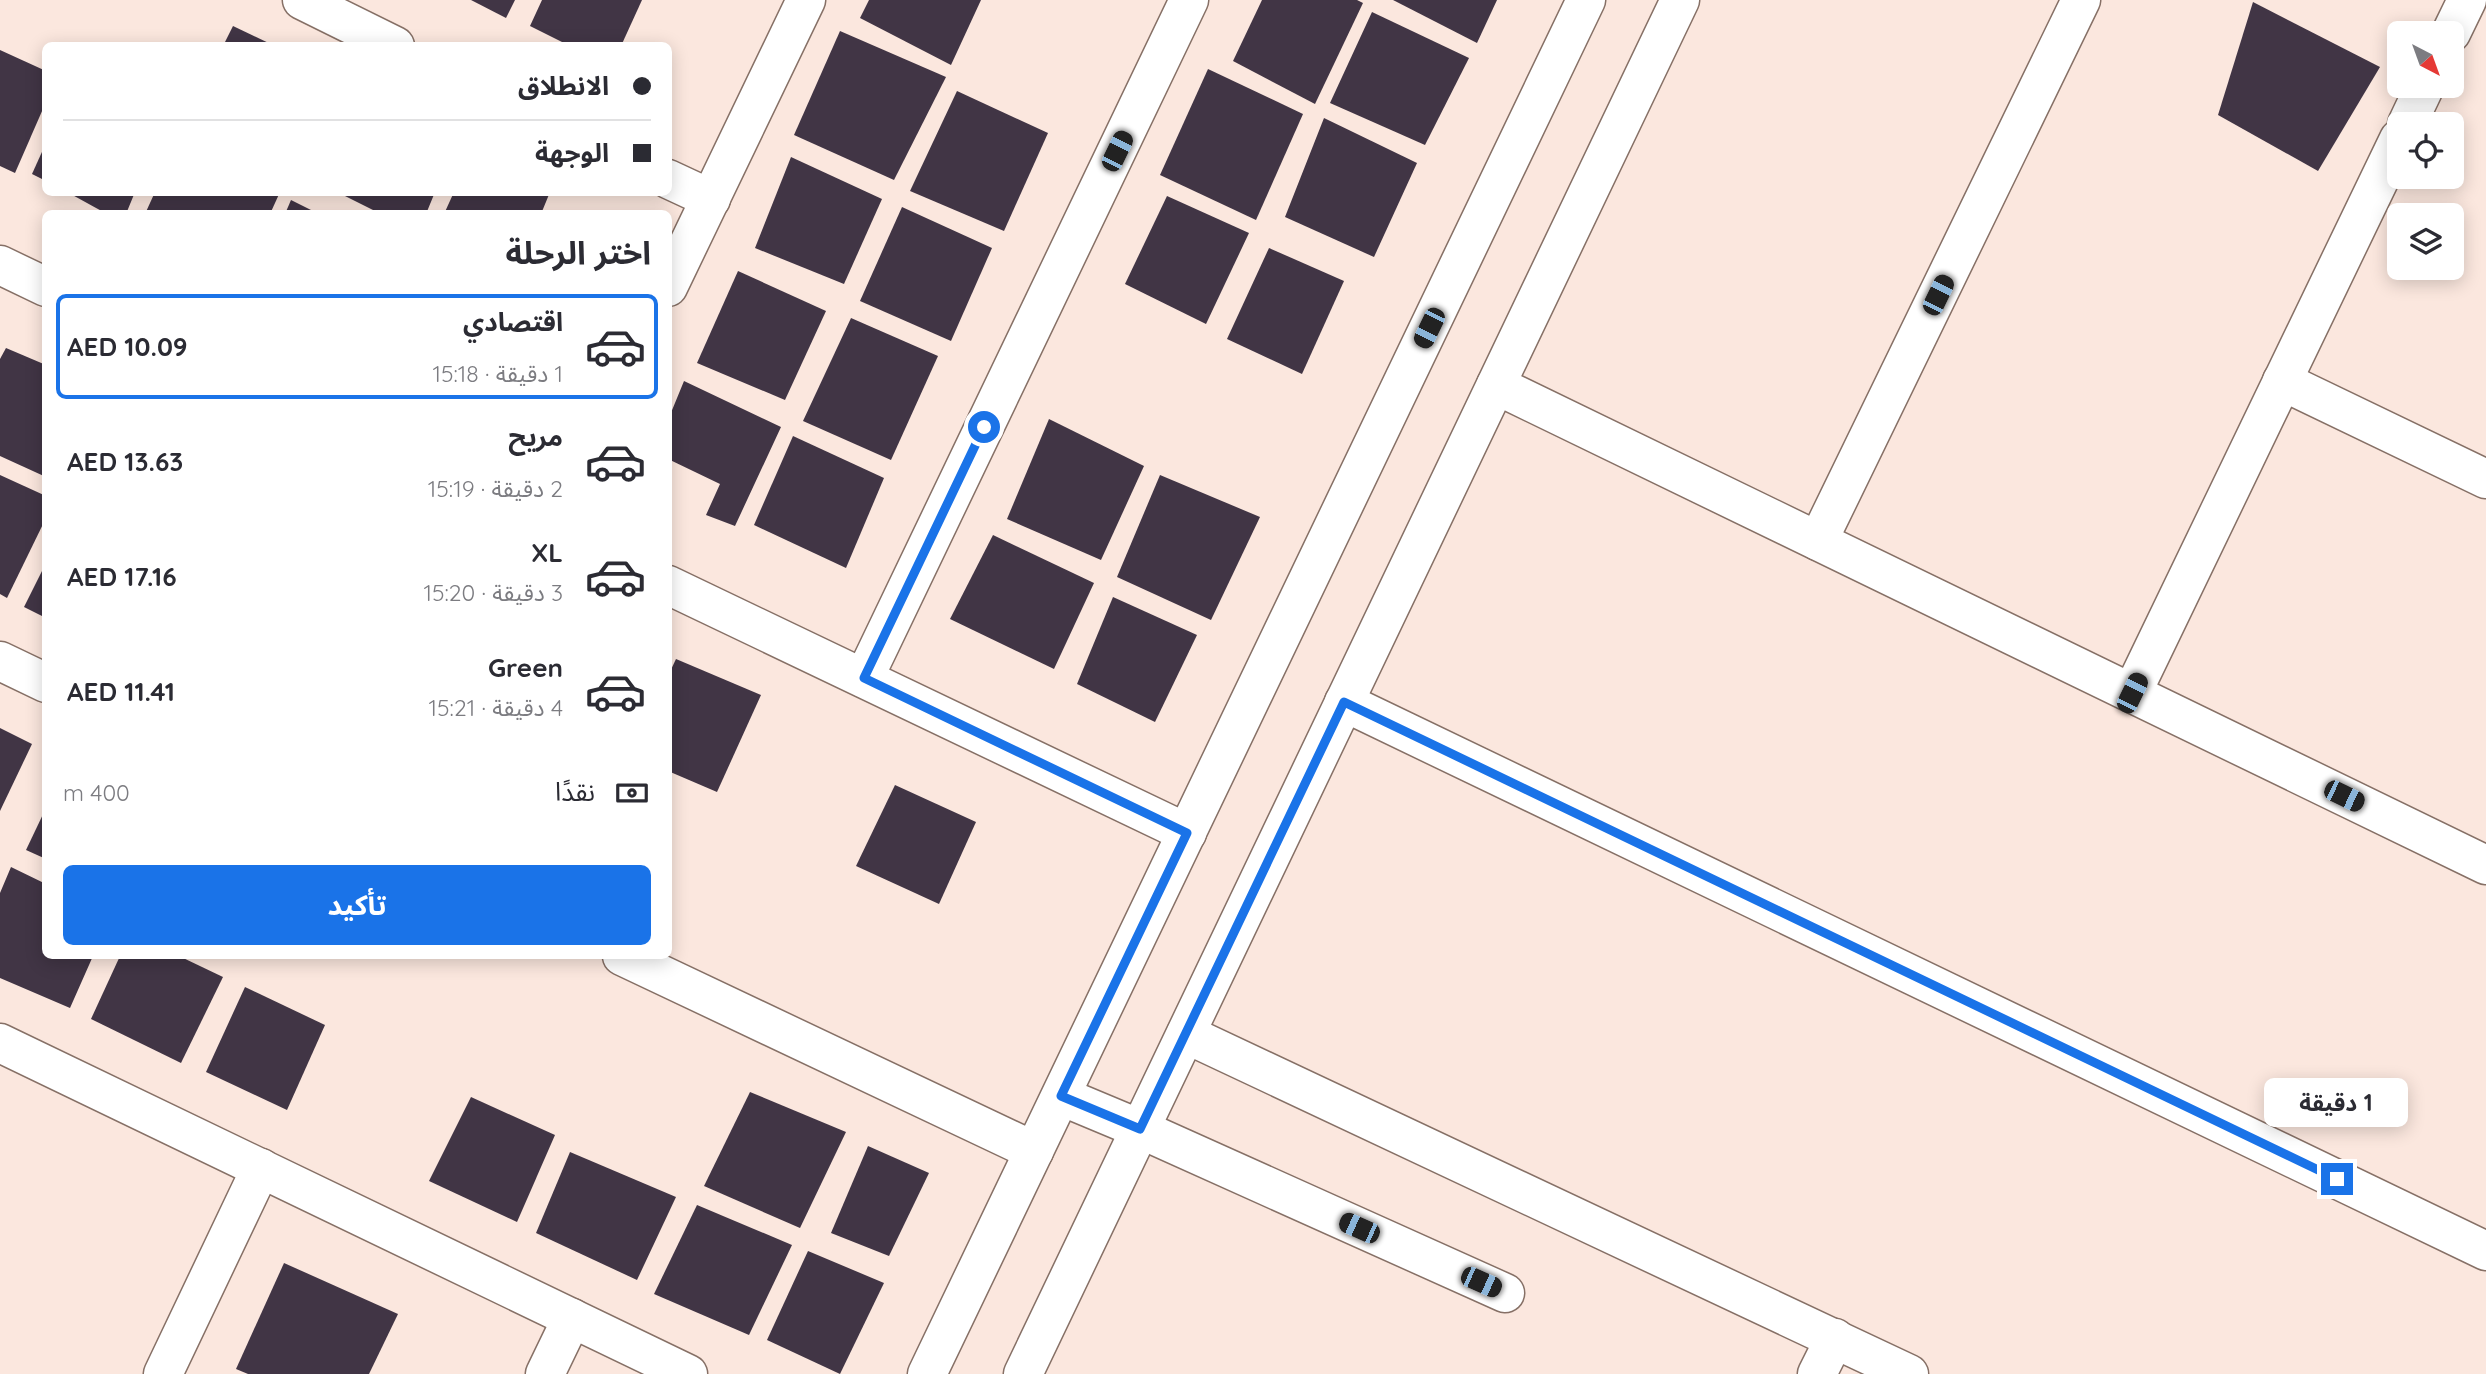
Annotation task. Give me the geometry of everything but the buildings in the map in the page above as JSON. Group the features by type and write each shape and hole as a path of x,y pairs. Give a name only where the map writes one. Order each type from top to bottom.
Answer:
{"street":[{"path":"302,0 387,42"},
{"path":"672,279 806,0"},
{"path":"864,678 1189,0"},
{"path":"928,1374 1586,0"},
{"path":"1023,1374 1679,0"},
{"path":"1818,541 2081,0"},
{"path":"2457,21 2467,0"},
{"path":"2132,693 2387,164"},
{"path":"672,181 711,199"},
{"path":"0,265 42,285"},
{"path":"2282,381 2486,479"},
{"path":"1496,385 2486,865"},
{"path":"672,587 1187,833"},
{"path":"0,661 42,680"},
{"path":"1344,702 2486,1251"},
{"path":"628,959 1034,1151"},
{"path":"1186,1034 1909,1374"},
{"path":"0,1043 688,1374"},
{"path":"1061,1096 1505,1293"},
{"path":"163,1374 261,1168"},
{"path":"545,1374 572,1318"},
{"path":"1817,1374 1835,1338"}],"route":[{"path":"984,427 864,678 1187,833 1061,1096 1140,1129 1344,702 2337,1179"}]}
